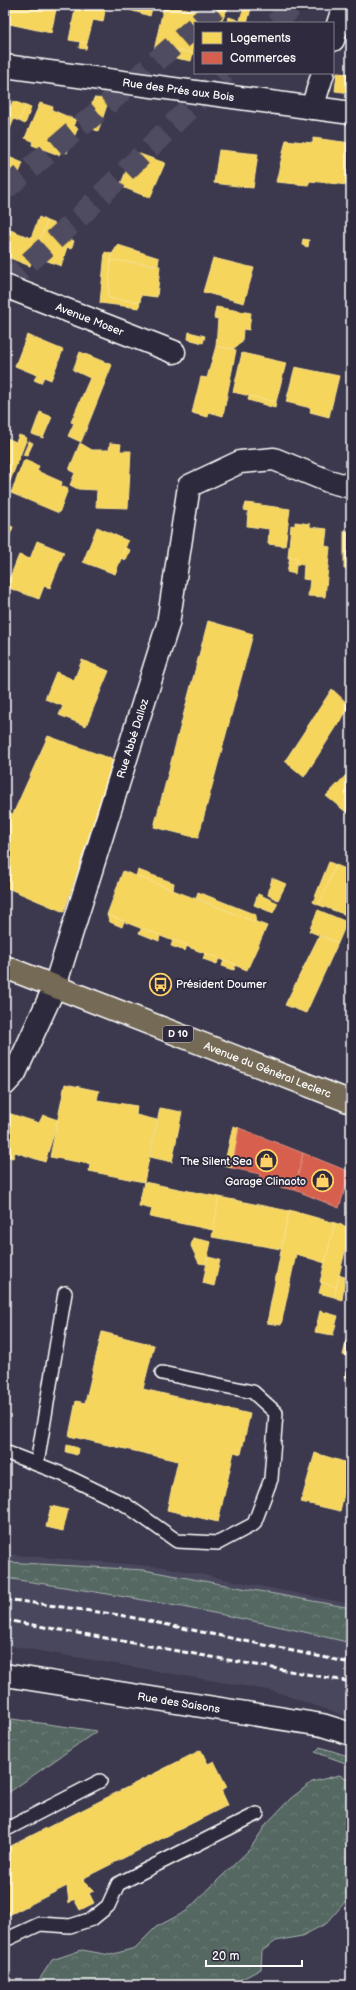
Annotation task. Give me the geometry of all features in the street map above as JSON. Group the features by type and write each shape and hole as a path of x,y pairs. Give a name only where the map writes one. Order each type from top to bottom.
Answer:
{"main road":[{"name":"Avenue du Général Leclerc","path":"5,967 351,1102"}],"street":[{"path":"334,37 344,5"},
{"name":"Rue des Prés aux Bois","path":"5,66 351,113"},
{"path":"312,108 323,74"},
{"name":"Avenue Moser","path":"5,286 174,352"},
{"name":"Rue Abbé Dalloz","path":"5,1084 15,1073 54,986 168,624 189,486 240,462 274,459 328,481 351,487"},
{"name":"Rue des Saisons","path":"5,1675 322,1725 351,1734"}],"lane":[{"path":"37,1464 65,1293"},
{"path":"5,1452 62,1474 126,1505 177,1541 218,1544 254,1524 271,1479 276,1413 253,1392 162,1373"},
{"path":"5,1830 100,1781"},
{"path":"5,1940 40,1924 70,1926 92,1919 108,1906 118,1884 257,1814"}],"shaded area":[{"path":"5,1554 164,1567 351,1604 351,1718 273,1691 5,1645"}],"green space":[{"path":"5,1562 144,1570 351,1608 351,1643 265,1623 179,1606 5,1578"},
{"path":"5,1718 97,1731 5,1795"},
{"path":"320,1747 351,1757 351,1765 315,1752"},
{"path":"339,1775 351,1780 351,1904 345,1902 327,1923 302,1936 276,1941 262,1951 261,1969 231,1985 42,1985 39,1980 52,1960 82,1950 110,1955 135,1948 156,1927 185,1912 250,1849 267,1823 290,1799 312,1782"}],"building: Logements":[{"path":"5,5 57,5 51,33 5,23"},
{"path":"76,5 106,5 103,22 93,20 87,43 69,40"},
{"path":"113,5 153,5 150,16"},
{"path":"164,5 202,12 205,5 229,5 221,22 211,22 201,18 200,22 194,22 193,53 155,46"},
{"path":"244,5 252,5 247,22 227,22 229,17 240,21"},
{"path":"80,42 87,43 86,49 79,48"},
{"path":"155,46 193,53 191,61 154,54"},
{"path":"337,73 351,74 351,93 335,91"},
{"path":"94,98 109,99 102,120 88,115"},
{"path":"13,101 26,106 19,121 14,119 5,141 5,113 7,114"},
{"path":"40,103 53,107 52,110 76,120 74,126 78,128 67,153 61,151 59,155 32,145 33,141 25,138"},
{"path":"26,106 31,108 25,124 19,121"},
{"path":"88,115 102,120 98,131 84,126"},
{"path":"313,138 351,143 348,185 310,181 308,185 276,182 286,140 313,143"},
{"path":"219,150 258,154 253,188 214,183"},
{"path":"134,152 165,163 150,198 120,186"},
{"path":"11,158 23,163 12,190 5,187 5,172"},
{"path":"39,217 47,221 30,266 5,256 5,228 31,238"},
{"path":"47,221 73,231 70,239 74,241 71,249 67,247 61,266 34,256"},
{"path":"303,239 309,240 308,247 302,245"},
{"path":"118,245 159,258 158,265 111,260 112,254"},
{"path":"105,252 112,254 108,298 140,302 139,308 100,303"},
{"path":"213,258 254,268 244,303 203,292"},
{"path":"111,260 160,266 157,297 141,295 140,302 108,298"},
{"path":"216,307 251,313 249,330 243,329 242,342 233,349 216,346 218,319 214,318"},
{"path":"189,332 205,336 203,343 188,339"},
{"path":"27,335 63,350 51,380 44,377 41,383 34,380 37,375 15,366"},
{"path":"216,346 236,350 223,416 209,412 208,417 192,413 201,377 207,378"},
{"path":"80,352 112,365 81,442 68,436 74,423 71,422 90,378 73,370"},
{"path":"242,353 286,363 276,402 233,392"},
{"path":"295,367 339,376 329,417 310,412 311,408 286,402"},
{"path":"249,396 276,402 275,408 248,400"},
{"path":"40,412 52,417 43,438 32,434"},
{"path":"348,415 351,415 351,450 350,450"},
{"path":"19,435 27,438 6,491 5,441 7,438 16,442"},
{"path":"29,441 33,443 27,456 23,455"},
{"path":"80,443 92,450 109,450 110,443 121,444 120,451 131,451 128,508 96,507 97,490 78,489 70,485 75,473 69,470"},
{"path":"24,460 39,466 37,471 62,482 61,486 68,489 59,513 11,493"},
{"path":"246,503 290,509 285,546 268,544 269,529 247,526 248,511 244,510"},
{"path":"295,522 310,524 310,527 327,529 325,546 330,547 325,597 308,596 310,580 303,579 304,565 297,564 297,558 288,558 291,525 295,526"},
{"path":"5,524 13,527 7,543 5,542"},
{"path":"97,527 128,541 115,574 83,562"},
{"path":"344,531 351,531 351,586 347,586 348,568 344,569"},
{"path":"37,541 64,552 50,588 44,586 39,599 6,587 19,555 30,559"},
{"path":"125,548 130,550 126,560 120,558"},
{"path":"290,557 297,558 295,574 287,572"},
{"path":"208,621 253,634 198,838 154,827"},
{"path":"82,660 109,671 86,726 59,715 63,706 45,699 56,672 74,680"},
{"path":"332,689 350,706 304,777 285,761"},
{"path":"48,736 114,760 64,912 5,887 5,812 13,814"},
{"path":"351,770 351,816 326,796"},
{"path":"329,862 336,865 319,905 313,902"},
{"path":"336,865 351,871 351,913 349,916 319,905"},
{"path":"138,870 174,883 173,890 136,876"},
{"path":"123,871 267,926 247,970 107,915"},
{"path":"272,878 286,884 278,900 268,895"},
{"path":"198,892 256,915 255,922 196,898"},
{"path":"258,894 278,903 273,913 254,905"},
{"path":"318,910 347,922 338,943 309,931"},
{"path":"107,915 124,921 122,927 110,922"},
{"path":"142,928 160,935 159,941 139,933"},
{"path":"319,936 338,943 306,1013 285,1005"},
{"path":"173,940 187,945 185,951 171,946"},
{"path":"205,953 219,958 217,964 203,959"},
{"path":"224,960 236,964 234,970 222,966"},
{"path":"65,1084 99,1091 97,1100 137,1106 136,1115 157,1120 144,1182 89,1171 90,1164 50,1157"},
{"path":"160,1108 182,1112 172,1162 150,1157"},
{"path":"8,1113 39,1123 43,1115 58,1120 45,1162 15,1152 13,1158 5,1156 5,1121"},
{"path":"233,1126 239,1128 232,1168 224,1166"},
{"path":"144,1182 219,1197 213,1230 150,1217 152,1209 139,1206"},
{"path":"219,1197 289,1211 281,1249 212,1237"},
{"path":"289,1210 335,1223 325,1263 296,1254 281,1325 267,1323"},
{"path":"335,1223 351,1228 336,1287 320,1282"},
{"path":"193,1238 211,1242 206,1264 199,1263 191,1246"},
{"path":"208,1257 220,1260 214,1286 203,1283"},
{"path":"339,1275 345,1277 342,1300 334,1297"},
{"path":"322,1282 336,1287 334,1297 319,1293"},
{"path":"320,1311 338,1316 333,1335 315,1332"},
{"path":"102,1332 154,1345 143,1389 250,1414 241,1454 234,1452 218,1522 167,1510 178,1461 69,1436 76,1401 85,1403"},
{"path":"348,1335 351,1336 351,1378 345,1377 350,1357 343,1355"},
{"path":"5,1371 10,1371 5,1397"},
{"path":"67,1445 78,1448 77,1455 66,1452"},
{"path":"315,1453 351,1464 340,1511 301,1502"},
{"path":"51,1506 68,1510 63,1531 46,1527"},
{"path":"201,1750 208,1764 214,1761 227,1787 221,1790 228,1805 82,1879 94,1891 89,1893 94,1903 80,1910 74,1899 69,1903 67,1886 5,1917 5,1849"}],"building: Commerces":[{"name":"The Silent Sea","path":"239,1128 303,1153 295,1190 258,1183 260,1174 232,1168"},
{"name":"Garage Clinaoto","path":"303,1153 350,1172 339,1208 295,1190"}],"tunnel":[{"path":"200,22 220,5"},
{"path":"277,22 294,5"},
{"path":"5,189 105,106 194,28"},
{"path":"5,284 76,220 224,74"}],"railway":[{"path":"5,1599 120,1615 351,1663"},
{"path":"5,1620 351,1682"}],"place":[{"name":"Président Doumer","path":"160,984"},
{"name":"The Silent Sea","path":"267,1161"},
{"name":"Garage Clinaoto","path":"322,1181"}]}
